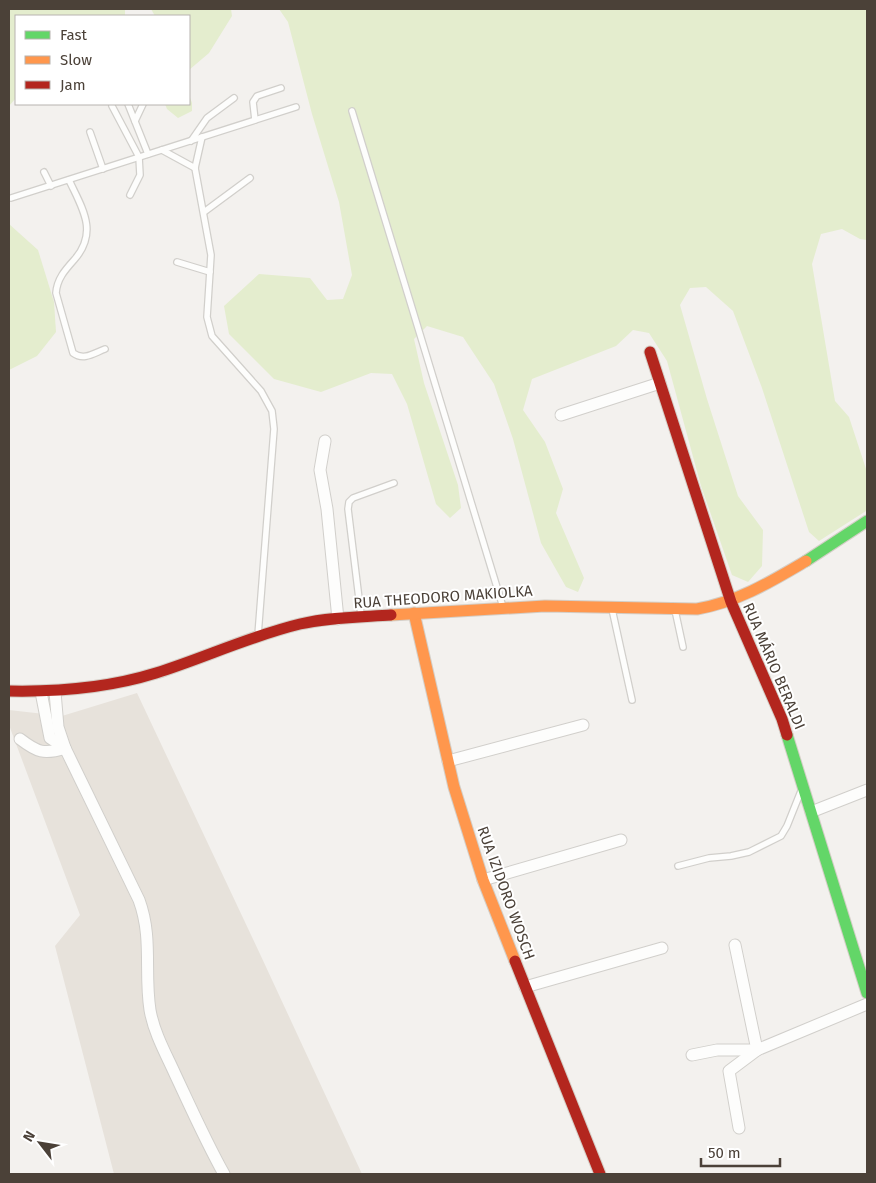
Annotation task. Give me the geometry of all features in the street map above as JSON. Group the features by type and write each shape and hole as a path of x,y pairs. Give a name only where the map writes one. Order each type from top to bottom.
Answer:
{"street":[{"name":"RUA MÁRIO BERALDI","path":"650,352 731,602 782,719 867,992"},
{"path":"561,415 660,383"},
{"path":"325,441 320,470 327,509 338,619"},
{"name":"RUA THEODORO MAKIOLKA","path":"9,692 55,692 89,689 134,680 258,636 300,624 338,619 503,607 708,608 731,602 787,572 864,526"},
{"name":"RUA IZIDORO WOSCH","path":"414,613 448,761 461,811 483,880 600,1174"},
{"path":"41,692 50,738 65,748"},
{"path":"55,692 58,727 65,748 139,900 147,929 148,995 155,1029 199,1128 224,1174"},
{"path":"448,761 583,725"},
{"path":"20,739 31,747 45,753 65,748"},
{"path":"811,812 867,790"},
{"path":"483,880 621,840"},
{"path":"735,945 756,1050"},
{"path":"525,987 662,948"},
{"path":"739,1128 729,1071 756,1050 867,1004"},
{"path":"692,1056 717,1050 756,1050"}],"lane":[{"path":"255,120 253,102 257,96 281,88"},
{"path":"191,140 207,118 234,98"},
{"path":"128,105 148,154"},
{"path":"135,121 143,105"},
{"path":"112,106 139,157 140,175 130,195"},
{"path":"11,198 296,107"},
{"path":"352,111 503,607"},
{"path":"90,132 103,169"},
{"path":"202,137 195,168 211,255 207,317 212,336 261,391 272,411 274,429 258,636"},
{"path":"162,150 195,168"},
{"path":"44,172 51,186"},
{"path":"204,212 250,178"},
{"path":"69,180 86,215 88,230 80,252 60,277 56,286 56,293 73,352 86,357 105,349"},
{"path":"177,262 210,272"},
{"path":"362,617 348,509 349,502 353,498 394,482"},
{"path":"612,607 632,700"},
{"path":"675,609 683,647"},
{"path":"678,866 708,858 749,852 781,836 803,786"}],"shaded area":[{"path":"137,693 362,1174 114,1174 55,946 80,915 9,725 9,710 62,716"}],"green space":[{"path":"9,9 125,9 125,15 15,15 15,99 9,106"},
{"path":"151,9 231,9 232,16 209,53 190,69 190,15 154,15"},
{"path":"279,9 867,9 867,240 860,239 842,229 821,234 812,264 835,401 849,417 867,472 866,511 819,541 809,532 762,388 733,311 706,287 690,288 680,305 738,496 763,530 762,566 748,582 732,575 701,486 667,361 649,333 633,330 616,346 532,379 523,410 545,442 563,489 556,513 584,578 578,592 566,587 541,543 513,439 494,384 463,337 427,326 414,339 424,383 458,485 461,508 450,518 436,504 407,404 392,374 371,373 321,392 274,379 229,334 224,306 259,274 310,278 327,300 343,299 352,275 339,202 312,114 288,22"},
{"path":"190,98 192,103 192,111 178,118 167,109 165,105 190,105"},
{"path":"9,224 38,250 54,302 56,332 37,356 9,370"}],"traffic: fast":[{"path":"806,561 867,521"},
{"path":"787,735 867,993"}],"traffic: slow":[{"path":"391,615 545,606 697,609 741,596 806,561"},
{"path":"414,613 454,787 483,880 515,961"}],"traffic: jam":[{"path":"650,352 731,602 782,719 787,735"},
{"path":"9,691 65,690 102,686 156,673 263,635 300,624 334,619 391,615"},
{"path":"515,961 600,1174"}]}
